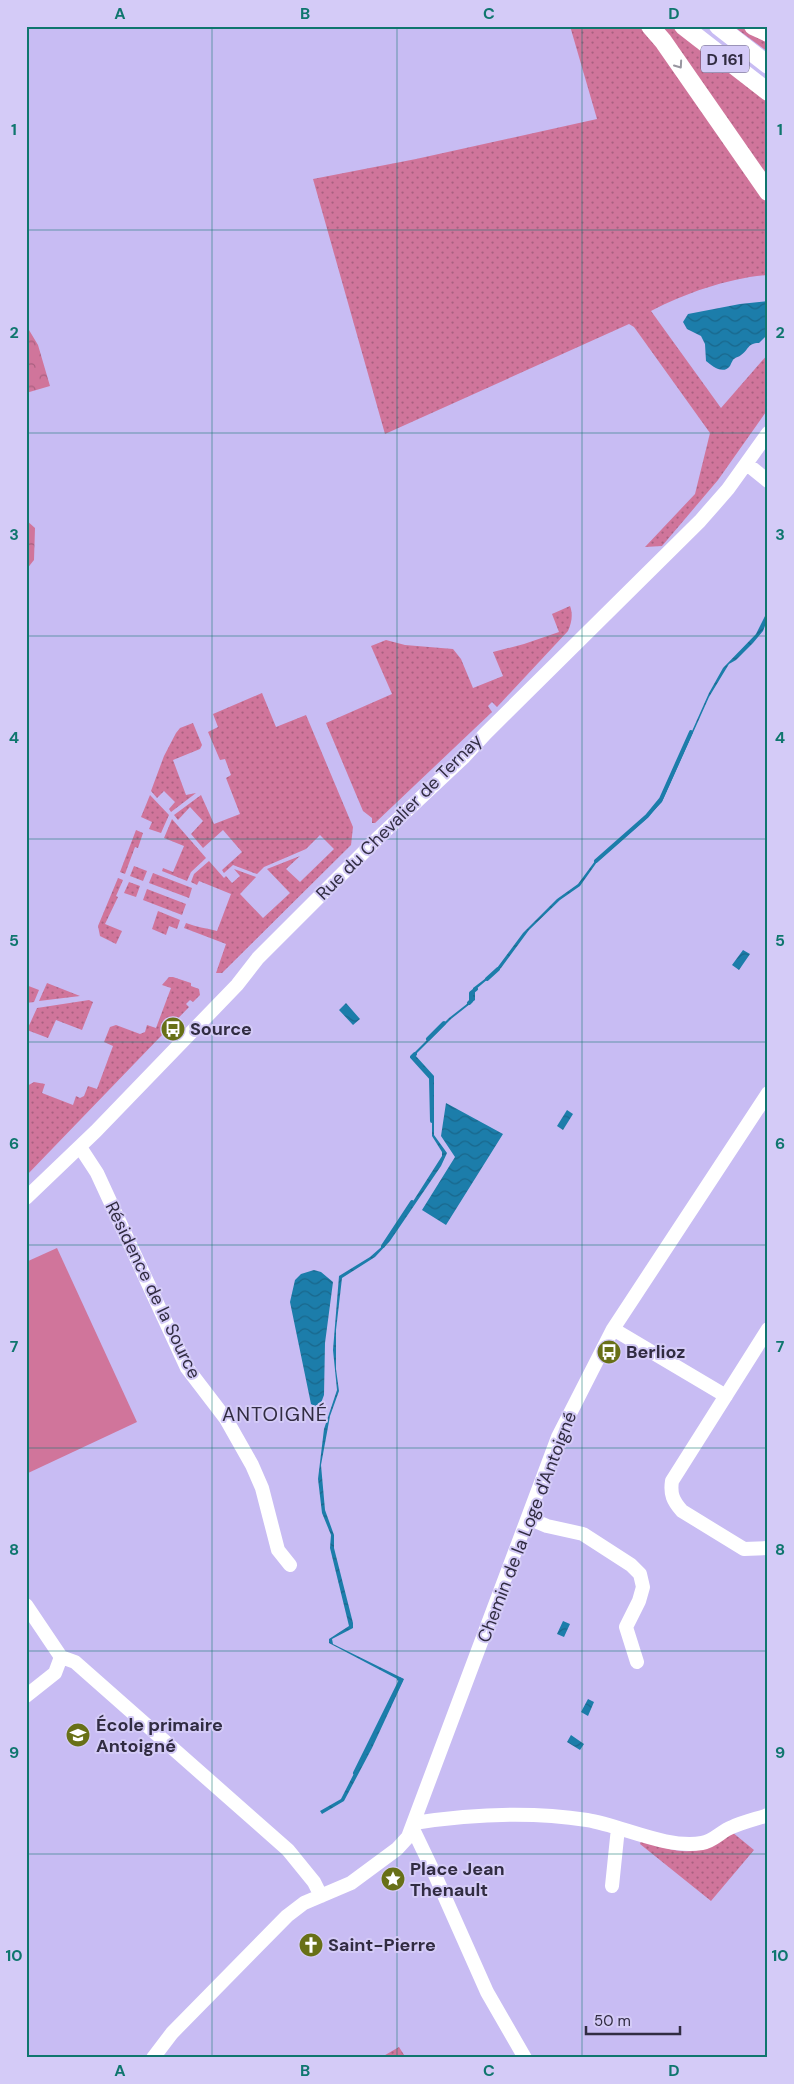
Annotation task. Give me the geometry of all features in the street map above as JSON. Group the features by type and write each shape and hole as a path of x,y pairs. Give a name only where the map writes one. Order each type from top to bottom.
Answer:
{"main road":[{"path":"650,26 768,192"},
{"name":"D 161","path":"683,26 768,92"},
{"name":"D 161","path":"718,26 768,65"},
{"path":"753,26 768,33"}],"street":[{"name":"Rue du Chevalier de Ternay","path":"26,1198 80,1147 237,985 258,958 369,846 463,758 491,727 669,554 728,489 768,433"},
{"path":"747,464 768,481"},
{"name":"Chemin de la Loge d'Antoigné","path":"153,2058 172,2033 265,1937 304,1903 351,1883 404,1842 413,1825 558,1437 613,1329 768,1093"},
{"name":"Résidence de la Source","path":"80,1147 97,1173 187,1368 226,1419 252,1465 262,1488 278,1550 290,1565"},
{"path":"613,1329 726,1396"},
{"path":"768,1329 672,1481 670,1492 674,1503 682,1511 744,1548 768,1548"},
{"path":"528,1518 548,1526 583,1534 632,1564 640,1574 643,1587 639,1601 626,1627 637,1662"},
{"path":"26,1605 61,1657 75,1662 288,1850 314,1882 321,1896"},
{"path":"26,1696 55,1673 61,1657"},
{"path":"524,2058 486,1992 413,1825 484,1815 557,1816 590,1820 689,1844 703,1843 716,1838 730,1828 768,1815"},
{"path":"612,1886 618,1828"}],"green space":[{"path":"570,26 642,26 768,203 768,275 738,279 708,287 651,311 721,408 768,354 768,409 718,480 662,546 645,547 695,494 710,433 634,327 629,324 385,434 313,179 416,159 597,119"},
{"path":"655,26 671,26 768,102 768,186"},
{"path":"733,26 743,26 768,37 768,52"},
{"path":"26,325 38,345 50,386 26,393"},
{"path":"26,520 35,528 34,560 26,570"},
{"path":"570,606 572,618 568,631 497,707 492,702 488,706 492,712 375,823 372,823 372,818 363,811 326,723 392,694 371,646 386,640 405,645 453,649 461,659 473,688 503,676 493,652 559,632 552,614"},
{"path":"262,693 276,727 306,715 353,827 351,845 222,973 216,973 226,944 184,928 186,923 217,931 231,894 199,881 197,885 191,882 194,874 209,861 224,878 226,876 232,883 240,876 234,869 256,877 240,894 263,918 290,893 267,869 300,856 286,869 300,882 334,849 320,835 306,849 264,867 257,874 233,865 224,873 222,870 242,852 223,830 203,848 191,834 203,821 190,807 178,820 174,815 201,795 214,824 240,814 226,778 231,775 225,759 220,760 208,732 218,727 213,714"},
{"path":"193,723 202,745 200,749 173,760 186,795 196,793 171,812 169,809 175,802 164,791 157,798 151,791 164,756 176,733 180,728"},
{"path":"150,795 169,815 161,833 149,829 152,822 141,817"},
{"path":"172,819 206,858 191,872 187,881 162,871 163,868 173,872 184,846 164,838"},
{"path":"136,830 143,833 138,848 135,847 125,874 120,872"},
{"path":"134,866 147,871 143,881 130,876"},
{"path":"153,873 192,888 189,898 149,883"},
{"path":"118,878 123,880 116,896 118,897 105,924 122,931 116,944 100,936 98,926"},
{"path":"129,882 140,886 136,897 124,893"},
{"path":"147,889 186,904 182,915 143,900"},
{"path":"158,911 180,920 177,929 169,926 166,935 152,929"},
{"path":"169,977 191,983 191,986 199,989 200,995 193,1002 190,1000 186,1004 189,1007 26,1176 27,1086 34,1082 45,1084 42,1093 73,1105 76,1096 80,1098 84,1096 88,1086 97,1089 113,1046 104,1042 110,1027 116,1025 140,1034 145,1032 147,1025 156,1028 171,988 162,985"},
{"path":"47,983 80,996 39,1001"},
{"path":"26,985 39,990 34,1002 26,1003"},
{"path":"89,1000 93,1002 82,1030 56,1020 48,1038 27,1030 37,1008"},
{"path":"57,1248 137,1422 26,1474 26,1262"},
{"path":"732,1832 754,1850 711,1901 640,1844 641,1841 679,1851 698,1850"},
{"path":"399,2047 406,2058 380,2058"}],"water":[{"path":"768,301 768,334 759,343 750,345 744,353 734,359 730,366 724,370 718,369 706,361 705,344 701,336 687,329 683,322 688,314 740,304"},
{"path":"768,610 768,618 763,631 736,660 729,664 709,697 662,802 645,820 597,862 580,886 560,900 529,930 501,968 475,990 475,1000 451,1019 415,1055 434,1076 434,1135 447,1153 441,1166 390,1241 375,1257 342,1278 336,1330 336,1369 339,1391 330,1416 321,1465 325,1510 334,1535 334,1548 353,1623 353,1628 332,1639 333,1644 404,1679 372,1748 344,1801 322,1814 320,1811 341,1799 401,1681 329,1643 329,1639 349,1626 330,1548 331,1535 322,1513 318,1479 324,1429 337,1390 333,1350 339,1276 370,1257 387,1242 442,1156 442,1152 432,1136 432,1087 430,1075 412,1055 449,1018 472,1000 473,988 494,972 523,933 557,899 578,884 595,861 651,812 664,794 709,693 723,668 756,634"},
{"path":"743,950 750,954 739,970 732,965"},
{"path":"346,1003 360,1019 353,1025 339,1010"},
{"path":"446,1103 503,1134 446,1225 422,1210 455,1157 441,1136"},
{"path":"567,1110 573,1114 563,1130 557,1126"},
{"path":"314,1270 321,1272 333,1282 325,1343 324,1395 321,1403 315,1406 311,1404 290,1302 295,1280 301,1274"},
{"path":"563,1621 570,1624 564,1637 557,1634"},
{"path":"588,1699 594,1702 588,1716 581,1712"},
{"path":"571,1735 584,1744 580,1750 567,1742"}],"waterway":[{"path":"596,861 647,816 661,799 691,732"},
{"path":"487,979 498,969"},
{"path":"469,1003 471,1001 471,993 476,989"},
{"path":"428,1039 444,1023"},
{"path":"415,1054 412,1057 431,1078 432,1121"},
{"path":"383,1246 412,1202"},
{"path":"355,1773 401,1680 399,1679"}],"place":[{"name":"Source","path":"173,1029"},
{"name":"Berlioz","path":"609,1352"},
{"name":"École primaire Antoigné","path":"78,1735"},
{"name":"Place Jean Thenault","path":"393,1879"},
{"name":"Saint-Pierre","path":"311,1945"}],"district":[{"name":"ANTOIGNÉ","path":"275,1414"}]}
